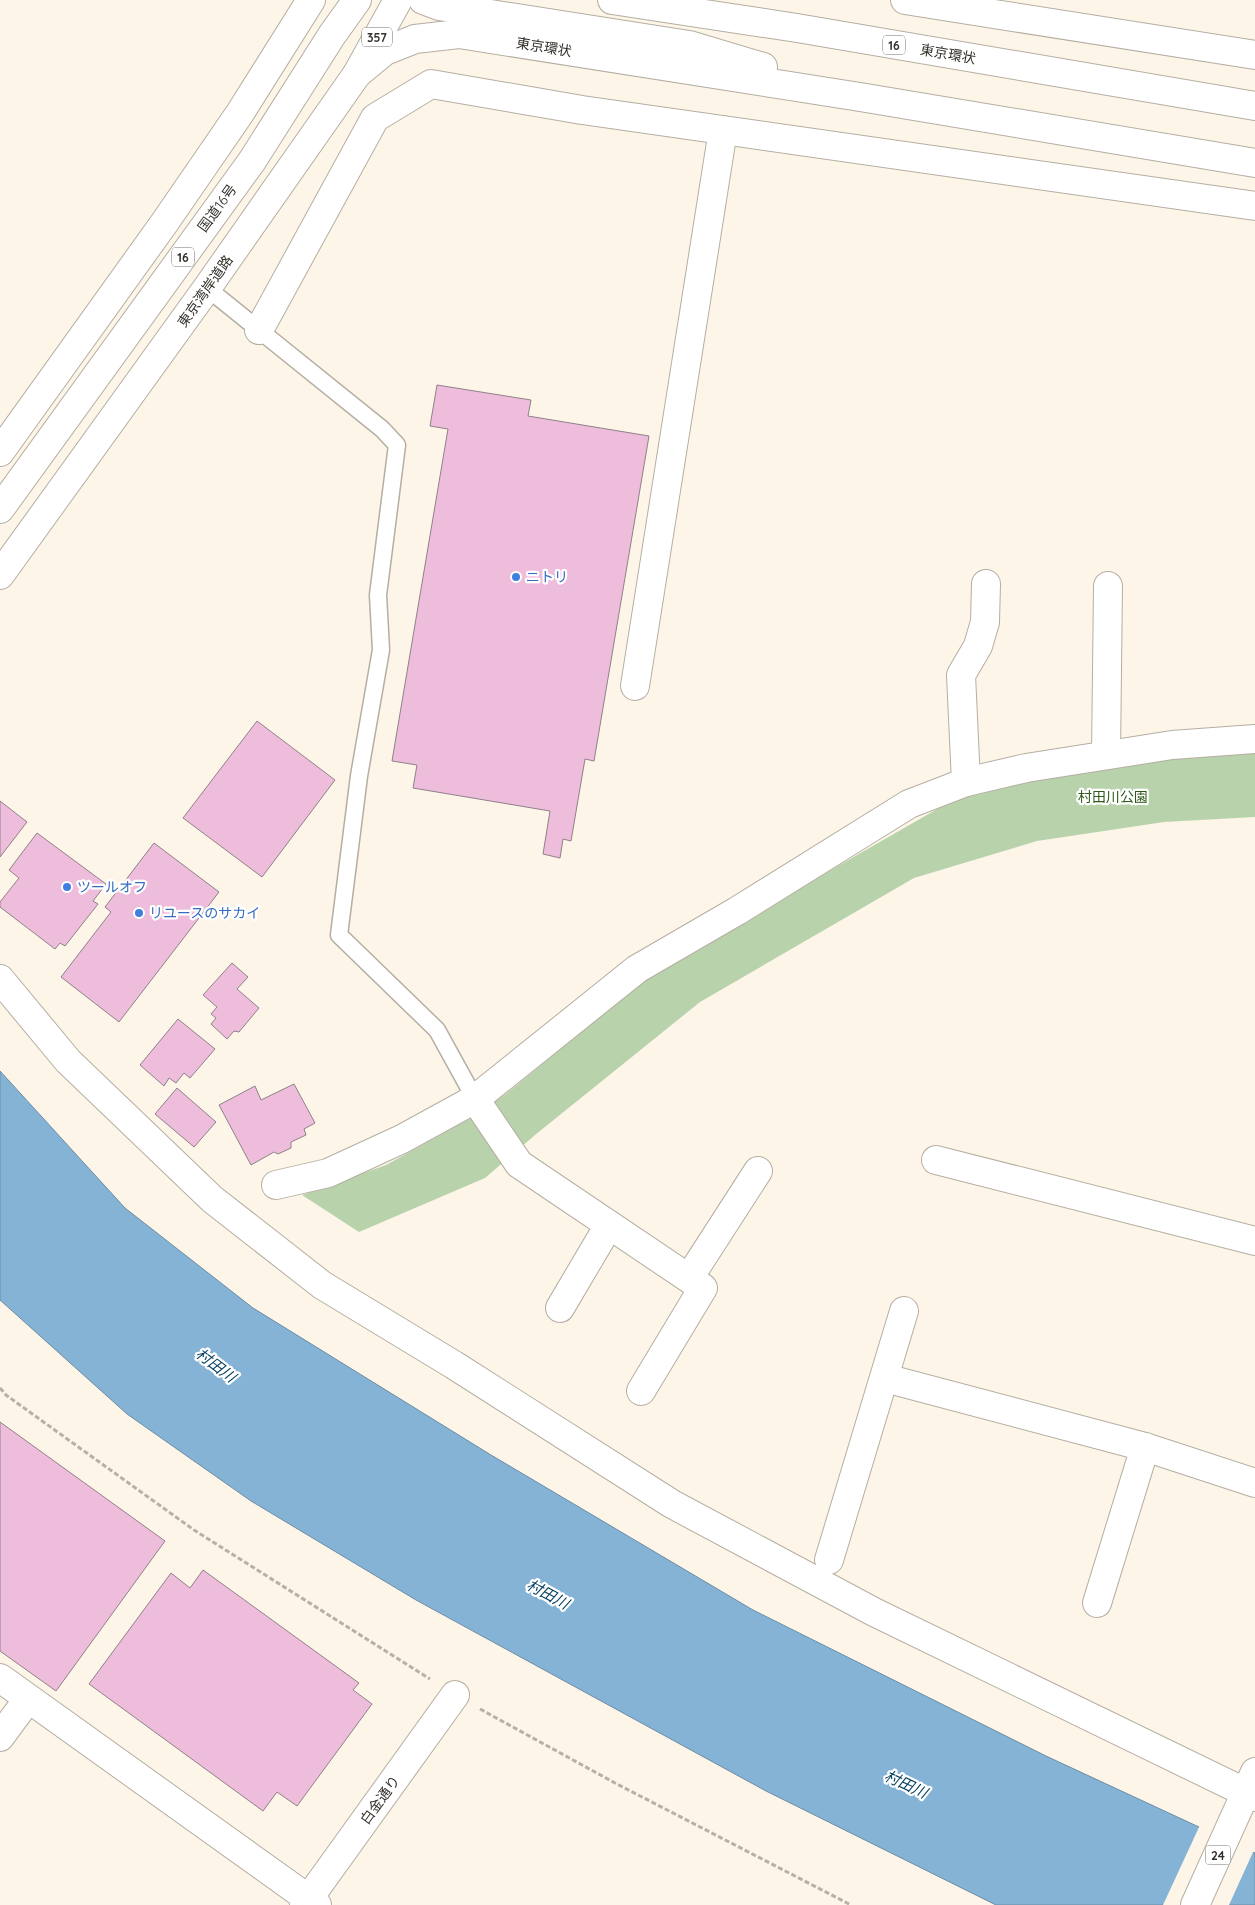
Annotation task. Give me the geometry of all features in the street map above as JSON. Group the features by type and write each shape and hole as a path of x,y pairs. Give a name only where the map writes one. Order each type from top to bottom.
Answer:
{"main road":[{"name":"国道16号","path":"0,508 252,160 332,35 357,0"},
{"name":"東京湾岸道路","path":"0,575 207,288 356,74 398,0"},
{"name":"東京環状","path":"424,0 439,6 689,45 860,97"},
{"name":"東京環状","path":"612,0 797,28 1255,106"},
{"path":"905,0 1255,55"},
{"name":"16","path":"0,452 165,222 240,113 306,9"},
{"name":"東京環状","path":"356,74 385,51 415,39 459,34 860,97 1255,163"},
{"path":"259,330 375,118 431,84 582,110 1255,206"},
{"path":"635,686 723,130"},
{"path":"966,782 961,675 978,646 985,622 986,584"},
{"path":"1106,755 1108,586"},
{"path":"276,1185 328,1173 402,1139 475,1099 636,969 737,911 909,804 966,782 1026,768 1172,745 1255,739"},
{"path":"0,979 68,1061 205,1192 322,1285 454,1365 672,1504 874,1612 1249,1792"},
{"path":"475,1099 519,1164 703,1288 641,1391"},
{"path":"936,1160 1255,1241"},
{"path":"689,1278 758,1171"},
{"path":"560,1308 609,1225"},
{"path":"829,1560 904,1311"},
{"path":"885,1378 1145,1447 1255,1483"},
{"path":"1097,1603 1145,1447"},
{"path":"0,1678 310,1903"},
{"name":"白金通り","path":"310,1903 455,1695"},
{"path":"0,1737 28,1699"},
{"name":"24","path":"1195,1905 1249,1792"}],"lane":[{"path":"207,288 382,429 397,445 378,596 381,650 359,776 339,935 437,1030 475,1099"}],"path":[{"path":"0,1388 6,1395 194,1530 455,1695 615,1783 851,1905"}],"green space":[{"name":"村田川公園","path":"1255,754 1255,817 1164,822 1037,841 914,878 700,1002 535,1135 485,1178 359,1232 302,1195 386,1165 475,1116 506,1094 658,969 946,804 1007,782 1116,763"}],"water":[{"name":"村田川","path":"0,1071 125,1208 253,1308 491,1455 753,1610 1046,1756 1255,1853 1255,1905 996,1905 766,1791 416,1600 251,1501 127,1414 0,1300"}],"pier":[{"path":"1200,1825 1254,1850 1229,1905 1163,1905"}],"building":[{"path":"437,385 531,400 528,416 649,436 594,761 585,759 571,841 563,839 560,858 543,854 550,811 413,788 417,765 392,761 448,429 430,426"},
{"path":"257,721 335,780 262,877 183,818"},
{"path":"0,801 27,822 0,857"},
{"path":"37,833 106,884 93,901 98,904 65,946 60,943 55,949 0,907 0,902 19,878 9,870"},
{"path":"154,843 219,892 119,1022 61,977 111,912 105,907"},
{"path":"232,963 248,977 237,989 259,1008 239,1032 234,1031 227,1039 211,1024 216,1018 211,1014 217,1007 203,995"},
{"path":"178,1019 215,1049 190,1078 184,1073 176,1083 169,1078 164,1086 140,1065"},
{"path":"294,1084 315,1123 304,1129 306,1135 291,1142 291,1148 278,1154 274,1152 251,1165 219,1105 255,1086 261,1100"},
{"path":"177,1088 216,1122 194,1147 155,1114"},
{"path":"0,1422 165,1541 56,1691 0,1651"},
{"path":"203,1570 359,1683 353,1690 372,1704 297,1806 277,1792 263,1811 89,1684 171,1573 190,1588"}],"place":[{"name":"ニトリ","path":"516,577"},
{"name":"ツールオフ","path":"67,887"},
{"name":"リユースのサカイ","path":"139,913"}]}
